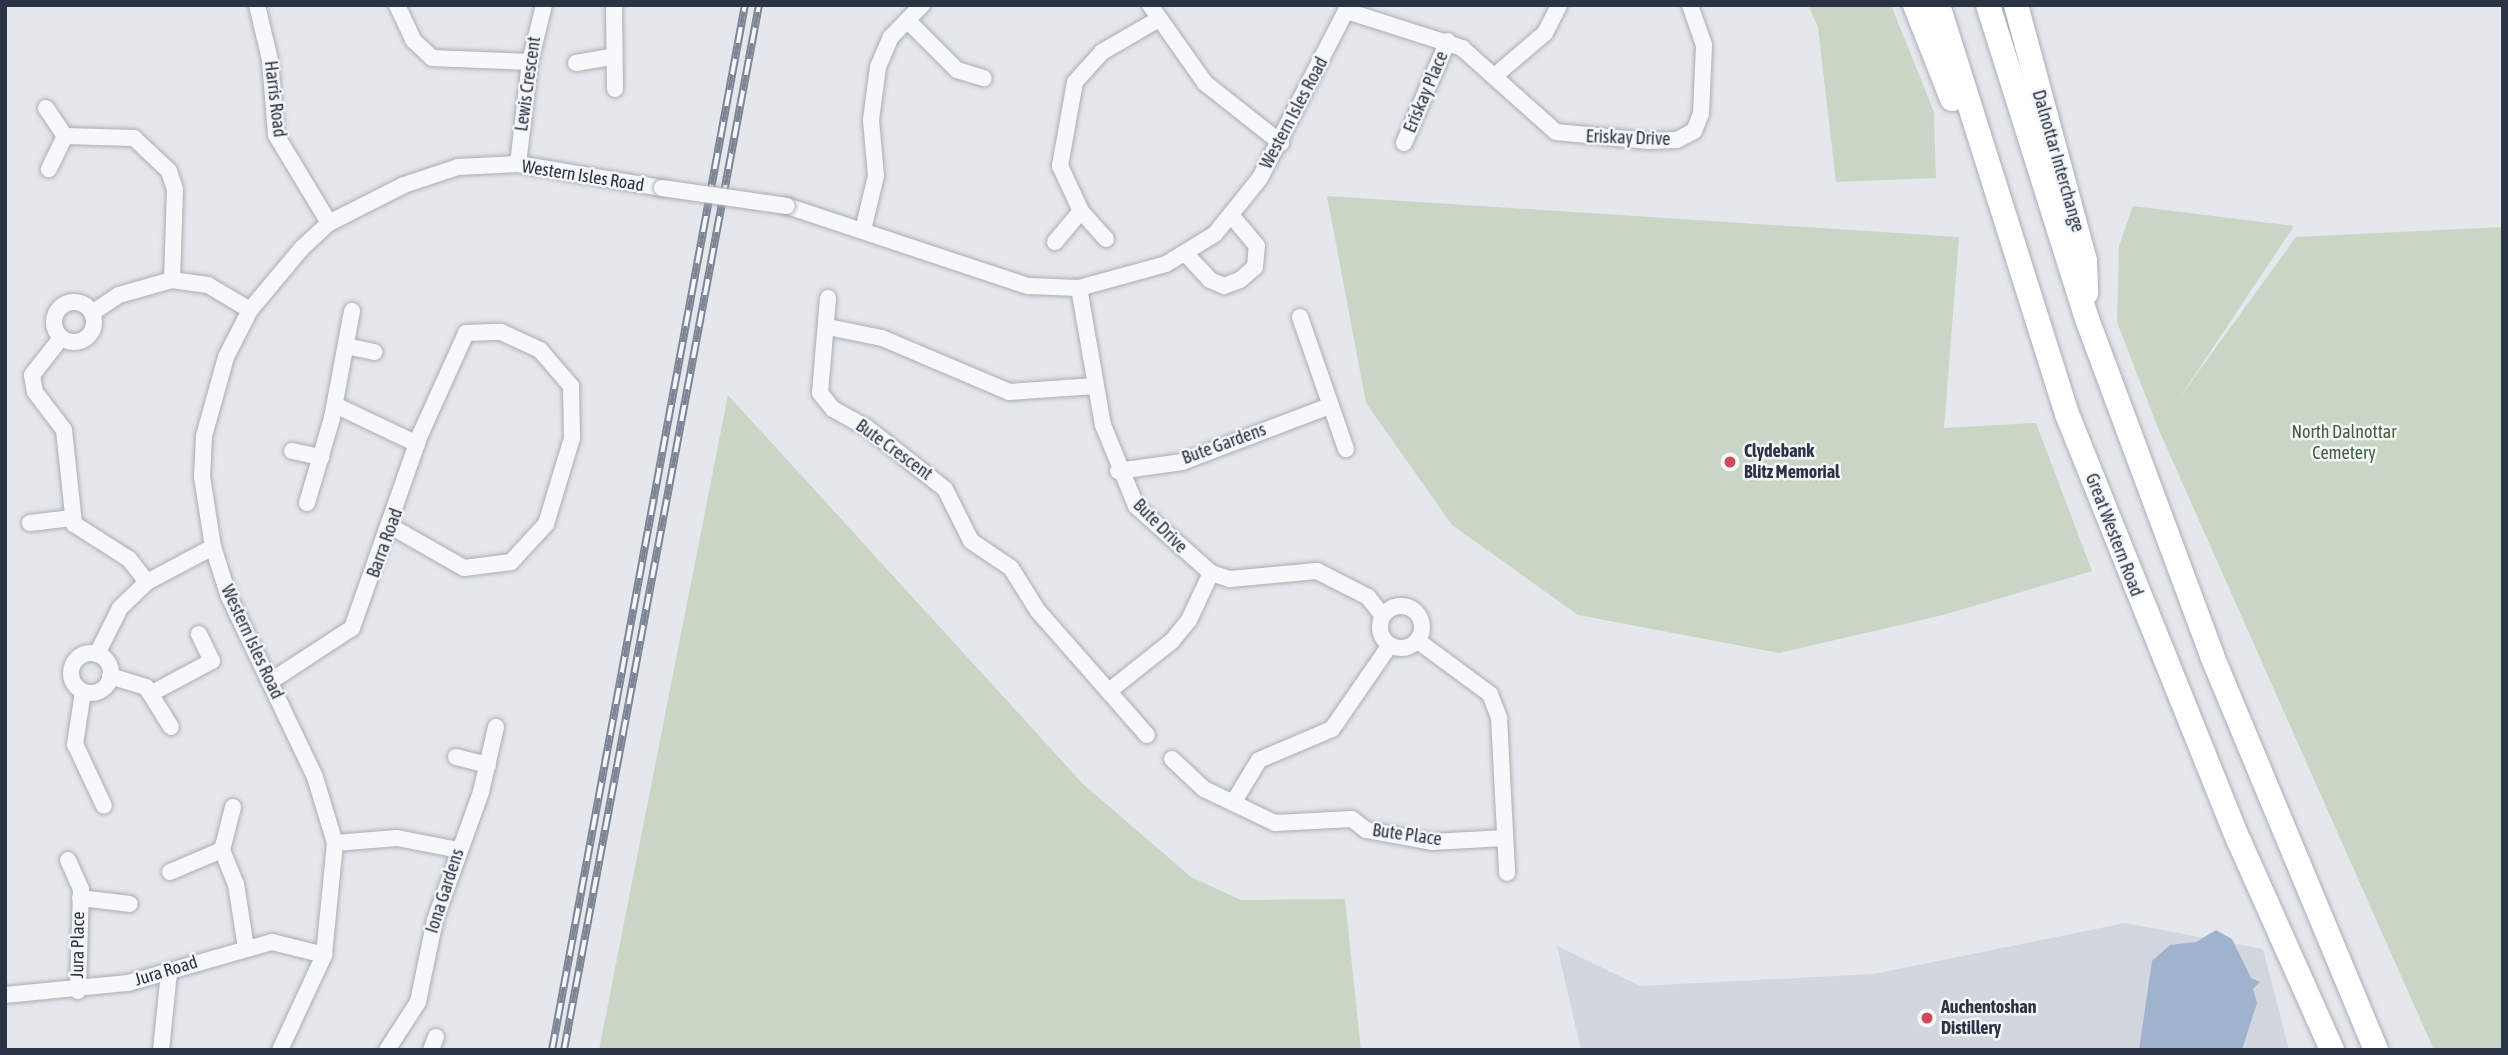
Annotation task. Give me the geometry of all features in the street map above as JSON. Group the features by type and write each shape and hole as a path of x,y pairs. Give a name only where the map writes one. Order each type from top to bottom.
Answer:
{"main road":[{"path":"1915,5 1945,88 1974,131"},
{"name":"Great Western Road","path":"1938,5 1974,131 2055,381 2138,598 2332,1050"},
{"path":"1988,5 2087,319 2249,753 2376,1050"},
{"name":"Dalnottar Interchange","path":"2016,5 2085,261 2087,319"},
{"path":"2363,1019 2385,1050"}],"street":[{"name":"Harris Road","path":"257,5 270,60 276,135 329,223"},
{"path":"397,5 413,40 432,58 530,62"},
{"name":"Lewis Crescent","path":"518,164 530,62 544,5"},
{"path":"614,5 611,57 615,89"},
{"path":"863,229 876,176 871,120 878,67 891,37 909,22 922,5"},
{"path":"1497,74 1545,33 1559,5"},
{"name":"Eriskay Drive","path":"1348,8 1448,41 1497,74 1556,132 1677,140 1694,131 1701,114 1704,45 1690,5"},
{"name":"Western Isles Road","path":"280,1050 324,955 335,843 315,777 229,597 213,547 202,477 204,436 213,388 250,310 276,274 329,223 368,200 458,167 518,164 788,206 1028,286 1079,288 1129,277 1185,253 1232,216 1281,143 1348,8"},
{"path":"1107,239 1081,211 1060,166 1075,82 1102,52 1154,12 1205,83 1281,143"},
{"path":"909,22 957,71 984,78"},
{"name":"Eriskay Place","path":"1404,143 1448,41"},
{"path":"576,63 611,57"},
{"path":"46,108 65,136"},
{"path":"49,169 65,136"},
{"path":"65,136 134,138 163,163 175,190 172,280"},
{"path":"1055,242 1081,211"},
{"path":"1185,253 1210,280 1224,286 1240,280 1255,267 1257,246 1232,216"},
{"path":"147,582 128,559 86,537 72,518 64,430 35,392 32,375 61,338 88,337 92,313 119,295 172,280 208,285 250,310"},
{"name":"Bute Drive","path":"1079,288 1095,386 1118,471 1136,506 1211,573"},
{"name":"Bute Crescent","path":"828,298 828,327 818,379 826,401 945,489 971,541 1011,568 1024,593 1147,735"},
{"path":"61,338 53,324 58,309 73,301 92,313"},
{"path":"307,503 335,405 352,311"},
{"path":"1300,317 1327,407 1346,449"},
{"path":"828,327 882,338 1009,392 1095,386"},
{"name":"Barra Road","path":"271,681 352,628 392,527 417,444 447,365 466,332 501,332 540,350 571,386 572,438 563,481 546,524 511,562 464,568 392,527"},
{"path":"346,346 374,352"},
{"path":"335,405 417,444"},
{"name":"Bute Gardens","path":"1118,471 1182,462 1327,407"},
{"path":"292,451 321,457"},
{"path":"30,523 72,518"},
{"path":"97,654 120,608 147,582 213,547"},
{"path":"1109,691 1172,641 1189,620 1211,573 1230,579 1317,571 1368,597 1383,616 1381,635 1390,645 1402,649 1418,641 1423,628 1413,610 1400,606 1383,616"},
{"path":"152,693 212,661 199,635"},
{"path":"1418,641 1490,694 1499,718 1507,873"},
{"path":"1233,803 1259,760 1332,729 1390,645"},
{"path":"97,654 110,677"},
{"path":"97,654 81,655 72,665 72,679 83,692 75,744 104,806"},
{"path":"110,677 137,682 152,693 171,727"},
{"path":"83,692 98,692 110,677"},
{"name":"Iona Gardens","path":"387,1050 418,1002 435,920 488,765 496,727"},
{"path":"456,757 488,765"},
{"name":"Bute Place","path":"1172,760 1204,789 1275,823 1352,819 1366,830 1432,842 1506,838"},
{"path":"233,807 222,850 236,884 246,948"},
{"path":"335,843 397,838 459,850"},
{"path":"170,872 222,850"},
{"name":"Jura Place","path":"68,860 80,898 78,991"},
{"name":"Jura Place","path":"80,898 130,904"},
{"name":"Jura Road","path":"5,995 78,991 169,974 272,942 324,955"},
{"path":"162,1050 169,974"}],"shaded area":[{"name":"Auchentoshan Distillery","path":"2125,923 2263,949 2289,1050 1581,1050 1557,946 1640,986 1874,974"}],"green space":[{"path":"1808,5 1891,5 1934,112 1936,178 1836,182 1818,27"},
{"path":"1327,196 1959,237 1944,428 2036,423 2092,571 1943,615 1779,653 1578,615 1452,525 1366,403"},
{"name":"North Dalnottar Cemetery","path":"2133,206 2294,226 2178,400 2296,237 2503,227 2503,1050 2434,1050 2158,428 2117,322 2119,246"},
{"path":"728,395 1083,784 1191,877 1241,900 1345,899 1361,1050 599,1050"}],"water":[{"path":"2216,930 2232,939 2251,978 2260,982 2253,989 2257,1003 2242,1050 2139,1050 2152,961 2170,945 2196,942"}],"railway":[{"path":"552,1050 745,5"},
{"path":"564,1050 759,5"}],"place":[{"name":"Clydebank Blitz Memorial","path":"1730,462"},
{"name":"Auchentoshan Distillery","path":"1927,1018"}]}
